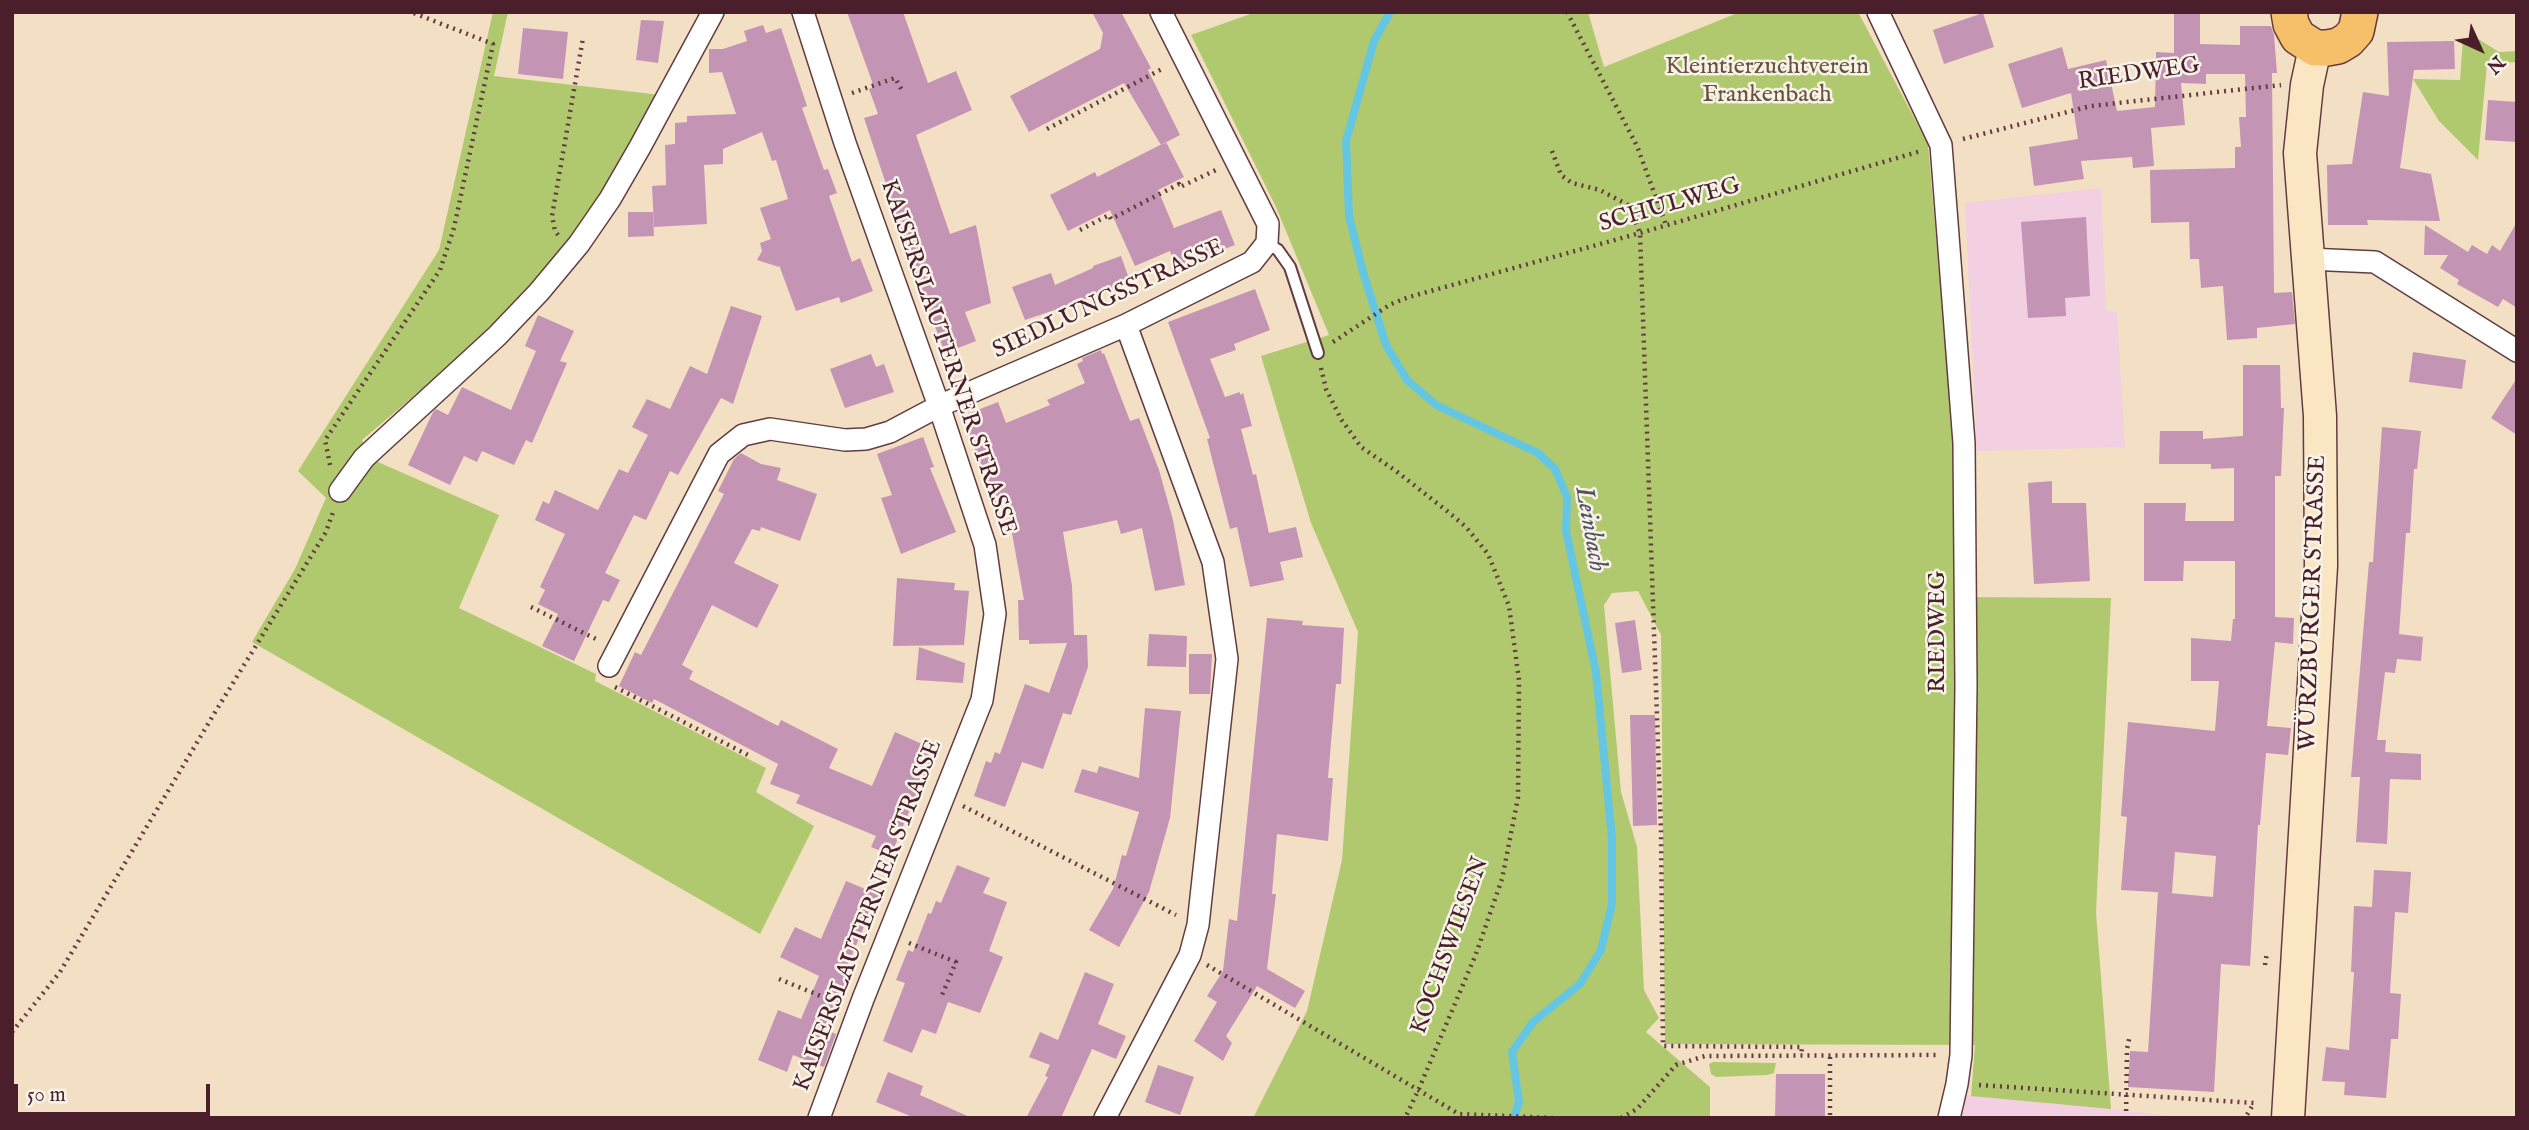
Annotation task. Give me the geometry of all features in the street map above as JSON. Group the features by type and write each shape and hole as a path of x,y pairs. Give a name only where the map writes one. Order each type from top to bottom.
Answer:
{"main road":[{"path":"2289,12 2291,24 2298,37 2315,48 2338,46 2348,40 2356,31 2360,12"},
{"name":"WÜRZBURGER STRASSE","path":"2288,1118 2321,566 2320,416 2300,153 2307,85 2315,48"}],"street":[{"path":"341,491 364,458 497,336 572,253 616,188 713,12"},
{"name":"KAISERSLAUTERNER STRASSE","path":"803,12 985,545 995,614 982,699 819,1118"},
{"path":"1161,12 1268,225 1267,243"},
{"name":"RIEDWEG","path":"1878,12 1941,145 1964,443 1966,686 1961,1055 1949,1118"},
{"name":"SIEDLUNGSSTRASSE","path":"613,658 719,454 743,435 770,429 845,440 866,439 890,432 939,406 1126,325 1252,262 1267,243"},
{"path":"2308,259 2375,262 2517,351"},
{"path":"1105,1118 1190,955 1198,925 1227,659 1213,562 1126,325"}],"lane":[{"path":"1267,243 1278,250 1290,267 1318,353"}],"path":[{"path":"12,1032 60,972 326,531 341,491 331,468 325,440 440,270 454,228 494,44 411,12"},
{"path":"1567,12 1637,146 1666,225"},
{"path":"572,253 555,231 552,216 583,38"},
{"path":"1047,129 1184,58"},
{"path":"832,100 895,78 902,92"},
{"name":"RIEDWEG","path":"1941,145 2091,106 2270,85 2307,85"},
{"name":"SCHULWEG","path":"1318,353 1391,304 1409,297 1941,145"},
{"path":"1552,150 1561,175 1572,183 1600,190 1628,205 1640,233 1661,831 1664,1046 1801,1047 1801,1056"},
{"path":"1080,230 1109,215 1111,219 1179,184 1180,187 1235,160"},
{"name":"KOCHSWIESEN","path":"1318,353 1326,389 1341,419 1361,447 1396,471 1466,527 1488,554 1509,607 1519,680 1518,799 1502,879 1476,954 1405,1118"},
{"path":"531,607 613,658 615,688 748,755"},
{"path":"944,796 1152,904"},
{"path":"889,935 956,962 942,995"},
{"path":"2265,965 2267,948"},
{"path":"1190,955 1459,1114 1554,1118"},
{"path":"779,979 859,1011"},
{"path":"2126,1118 2127,1049 2130,1035"},
{"path":"1621,1118 1637,1109 1676,1065 1705,1056 1961,1055"},
{"path":"1830,1056 1830,1118"},
{"path":"1987,1085 2254,1103 2245,1118"}],"shaded area":[{"path":"2101,188 2106,310 2117,312 2125,447 1977,451 1965,203"},
{"path":"1962,1095 2111,1109 2187,1118 1956,1118"}],"green space":[{"path":"493,12 508,12 494,76 661,95 594,211 507,317 362,440 371,459 499,515 459,608 596,674 595,681 766,768 756,792 814,826 760,934 252,642 295,569 326,498 298,471 439,250"},
{"name":"Kleintierzuchtverein Frankenbach","path":"1256,12 1588,12 1604,67 1740,12 1858,12 1928,144 1954,444 1959,597 2111,598 2096,912 2111,1109 1971,1096 1975,1045 1665,1044 1661,635 1638,591 1612,593 1604,605 1621,792 1637,847 1644,990 1659,1018 1646,1032 1710,1087 1710,1118 1253,1118 1307,1011 1342,860 1358,632 1311,523 1261,356 1329,335 1276,207 1191,35"},
{"path":"2463,38 2480,40 2499,52 2517,51 2517,62 2487,64 2478,160 2439,121 2413,79 2460,80"},
{"path":"1776,1063 1774,1073 1767,1075 1716,1077 1711,1074 1709,1064"}],"building":[{"path":"847,12 903,12 928,83 956,71 972,110 916,135 950,234 976,225 991,303 965,312 976,341 945,353 864,118 878,114 869,89 874,87"},
{"path":"1092,12 1121,12 1151,68 1148,70 1180,135 1161,145 1124,83 1029,132 1010,96 1100,49 1103,33"},
{"path":"2174,12 2200,12 2200,44 2240,45 2240,26 2271,26 2274,35 2277,73 2272,73 2274,293 2292,292 2295,324 2257,328 2257,338 2227,340 2223,286 2201,288 2199,259 2190,259 2189,222 2151,223 2150,170 2235,168 2235,147 2241,147 2239,117 2246,117 2245,74 2206,74 2206,84 2181,83 2185,125 2151,128 2154,166 2133,168 2132,157 2081,161 2084,179 2034,186 2029,147 2078,139 2071,93 2022,108 2008,64 2062,47 2068,69 2106,60 2117,111 2155,107 2156,52 2174,53"},
{"path":"1983,13 1994,47 1944,64 1933,30"},
{"path":"641,20 664,21 658,63 636,60"},
{"path":"763,25 766,33 781,28 807,106 802,108 824,170 828,169 837,193 829,196 852,262 860,258 873,291 841,303 839,297 796,311 779,265 757,260 762,251 760,243 771,239 760,208 788,199 776,160 772,161 762,132 723,149 723,164 704,165 707,224 654,227 652,186 666,185 665,145 675,144 675,123 687,122 687,116 736,114 722,72 709,73 709,49 723,49 747,41 744,31"},
{"path":"523,28 568,32 563,79 518,74"},
{"path":"2454,41 2455,69 2414,70 2400,168 2431,174 2440,221 2367,220 2368,225 2328,225 2327,165 2352,164 2363,92 2389,96 2387,42"},
{"path":"2488,100 2517,102 2517,142 2485,140"},
{"path":"1166,142 1184,177 1158,190 1174,228 1221,210 1235,245 1176,268 1170,251 1135,266 1110,210 1068,231 1050,195 1095,172 1097,177"},
{"path":"628,212 653,212 654,236 628,237"},
{"path":"2086,217 2090,296 2065,298 2066,316 2028,318 2021,222"},
{"path":"2517,222 2517,308 2503,299 2498,307 2457,284 2459,280 2440,268 2448,255 2424,255 2425,225 2468,252 2472,245 2487,254 2492,245 2500,251"},
{"path":"1121,256 1131,284 1025,320 1012,287 1051,273 1055,285 1093,266"},
{"path":"1255,289 1270,330 1234,344 1236,350 1210,359 1225,397 1243,393 1252,426 1241,429 1253,475 1256,474 1269,533 1296,527 1303,557 1280,562 1284,580 1250,587 1237,527 1230,529 1207,439 1210,438 1168,322"},
{"path":"731,306 762,316 733,404 721,398 678,475 670,471 646,520 634,515 605,573 620,580 609,602 603,600 574,661 542,646 558,614 538,604 545,590 540,587 565,534 535,520 543,501 549,504 555,490 598,510 619,469 628,473 648,435 632,427 647,399 670,409 690,366 707,374"},
{"path":"538,315 574,331 560,361 567,363 532,443 526,440 514,465 482,451 477,462 464,456 450,485 408,465 433,412 436,409 448,415 462,387 511,410 536,351 525,346"},
{"path":"1101,350 1130,421 1139,418 1159,470 1173,520 1185,585 1155,591 1142,528 1121,534 1117,520 1063,532 1072,586 1074,635 1087,635 1088,667 1071,715 1063,713 1043,769 1022,762 1005,807 974,796 986,761 991,763 995,752 1000,754 1025,684 1049,693 1067,643 1029,644 1029,640 1019,640 1018,600 1024,600 1008,511 1000,514 962,416 998,402 1006,423 1050,405 1047,400 1085,383 1077,364 1083,361 1082,358"},
{"path":"2413,352 2466,360 2462,389 2409,382"},
{"path":"871,354 876,367 884,364 894,392 845,408 830,369"},
{"path":"2243,365 2280,365 2281,408 2284,408 2281,476 2275,476 2275,617 2294,618 2293,644 2275,642 2267,726 2291,728 2288,755 2266,753 2258,825 2250,966 2221,964 2214,1092 2128,1087 2130,1051 2148,1052 2158,892 2121,890 2127,817 2121,816 2128,722 2215,731 2219,681 2191,681 2191,638 2231,641 2235,619 2235,561 2184,561 2183,581 2144,581 2144,503 2186,503 2185,521 2234,521 2234,468 2211,469 2211,464 2159,464 2160,431 2203,431 2203,439 2243,436","holes":["2175,852 2216,856 2213,897 2172,893"]},
{"path":"2517,378 2517,435 2491,418"},
{"path":"2382,427 2421,431 2417,469 2414,469 2410,533 2406,533 2399,634 2423,637 2421,661 2397,659 2395,673 2385,672 2377,740 2386,740 2385,752 2421,754 2421,780 2390,779 2387,844 2356,842 2360,777 2351,777 2369,562 2373,562"},
{"path":"923,437 934,467 930,468 956,532 901,554 881,498 892,495 877,454"},
{"path":"741,453 761,464 781,468 777,480 817,494 800,541 761,527 760,531 752,529 734,563 779,585 757,628 712,605 682,665 693,671 689,679 778,726 781,720 838,749 829,768 872,786 895,732 938,751 927,777 924,776 891,855 871,847 876,836 796,803 800,795 770,784 778,764 654,699 652,703 619,686 635,652 641,655 724,494 718,491 734,459"},
{"path":"2052,481 2052,503 2086,503 2090,581 2034,584 2028,483"},
{"path":"897,578 955,583 954,590 969,591 964,645 893,646"},
{"path":"1267,618 1303,621 1302,625 1344,628 1341,684 1336,684 1328,778 1333,778 1328,841 1277,834 1272,894 1276,894 1267,969 1305,991 1295,1008 1257,986 1226,1036 1232,1043 1223,1061 1194,1041 1217,1002 1207,996 1223,971 1229,919 1237,921"},
{"path":"1635,620 1642,670 1622,673 1615,623"},
{"path":"1149,634 1187,636 1186,667 1147,666"},
{"path":"919,647 965,663 963,683 916,680"},
{"path":"1189,654 1212,654 1210,694 1189,694"},
{"path":"1145,708 1181,711 1170,818 1149,892 1119,947 1089,930 1113,889 1122,855 1126,856 1139,812 1074,792 1082,769 1097,773 1099,766 1139,778"},
{"path":"1630,715 1655,715 1657,825 1633,826"},
{"path":"957,865 990,878 983,893 1007,902 989,951 1003,957 980,1013 948,1002 936,1034 922,1029 912,1053 883,1041 905,983 896,980 908,950 913,952 928,913 931,914 936,901 941,903"},
{"path":"2374,870 2411,872 2408,913 2395,912 2390,993 2401,994 2398,1039 2391,1039 2386,1098 2344,1095 2345,1082 2322,1081 2326,1047 2349,1050 2354,972 2351,972 2354,906 2372,907"},
{"path":"846,881 882,896 870,924 866,922 848,964 855,966 829,1031 836,1034 824,1067 793,1055 787,1072 758,1060 778,1010 801,1019 819,976 780,957 795,927 821,939"},
{"path":"1085,972 1114,984 1098,1024 1126,1036 1116,1059 1092,1049 1061,1118 1026,1118 1048,1077 1045,1076 1050,1065 1029,1057 1040,1032 1058,1040"},
{"path":"1158,1065 1194,1077 1180,1115 1145,1102"},
{"path":"888,1072 923,1086 920,1095 972,1118 915,1118 876,1102"},
{"path":"1776,1074 1825,1074 1825,1118 1775,1118"}],"waterway":[{"name":"Leinbach","path":"1390,12 1374,41 1346,141 1349,216 1363,272 1386,345 1407,380 1436,405 1538,453 1555,469 1567,497 1566,531 1596,672 1612,839 1612,904 1601,950 1580,984 1533,1022 1512,1052 1519,1102 1514,1118"}]}
